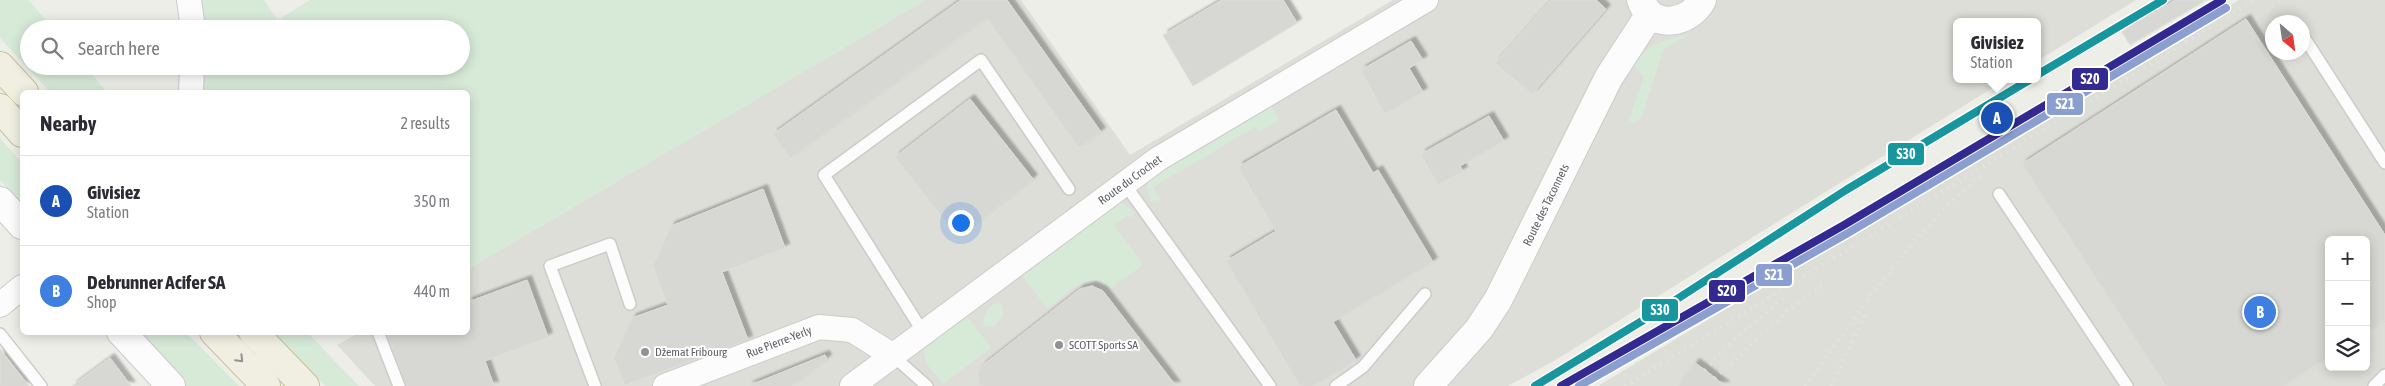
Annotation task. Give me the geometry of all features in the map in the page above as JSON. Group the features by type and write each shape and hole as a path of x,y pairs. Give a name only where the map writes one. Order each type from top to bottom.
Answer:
{"highway":[{"path":"0,66 22,90"},
{"path":"0,108 20,131"},
{"path":"217,335 266,386"},
{"path":"256,335 305,386"}],"street":[{"path":"188,0 191,20"},
{"name":"Route du Crochet","path":"852,386 1158,159 1426,0"},
{"path":"1646,7 1664,20 1684,19 1692,14 1702,0"},
{"name":"Route des Taconnets","path":"1428,386 1479,329 1498,300 1646,7"},
{"path":"191,90 192,75"},
{"path":"0,201 20,223"},
{"path":"0,305 20,288"},
{"name":"Rue Pierre-Yerly","path":"665,386 819,327 852,330 892,355"},
{"path":"124,335 171,386"}],"lane":[{"path":"2310,46 2385,163"},
{"path":"923,332 824,175 981,60 1069,189"},
{"path":"1124,183 1270,386"},
{"path":"1999,194 2127,386"},
{"path":"595,386 550,266 610,244 630,304"},
{"path":"1336,386 1364,367 1425,294"},
{"path":"0,334 40,386"},
{"path":"379,335 399,386"},
{"path":"892,355 927,386"},
{"path":"2374,386 2385,375"}],"shaded area":[{"path":"925,0 1021,0 1130,155 1393,0 2136,0 2041,59 2041,18 1953,18 1953,83 2001,83 1554,361 1508,386 375,386 337,345 355,335 470,335 470,268"},
{"path":"2239,0 2385,0 2385,386 1598,386"}],"green space":[{"path":"0,0 29,0 46,20 20,20 20,60 0,38"},
{"path":"196,0 264,0 278,20 199,20"},
{"path":"310,0 926,0 470,268 470,90 198,90 197,75 470,75 470,20 278,20"},
{"path":"1690,34 1663,50 1642,117 1637,122 1628,123 1644,76 1634,65 1652,47 1673,38"},
{"path":"34,75 93,75 105,90 48,90"},
{"path":"1270,104 1279,120 1259,132 1255,127 1153,187 1160,200 1151,201 1147,187 1150,177"},
{"path":"0,138 20,161 20,202 0,180"},
{"path":"1114,203 1123,203 1134,212 1134,215 1130,218 1128,215 1114,225 1143,265 1109,289 1101,283 1085,282 1069,291 1048,309 1019,272"},
{"path":"997,303 1001,304 1004,315 995,326 986,327 983,324 985,314 988,309"},
{"path":"965,314 991,348 943,384 925,360 924,349 926,343"},
{"path":"137,335 189,335 239,386 185,386"},
{"path":"276,335 310,335 359,386 325,386"}],"building":[{"path":"961,0 1007,0 1101,132 1079,148 987,18 790,158 773,134"},
{"path":"1222,0 1283,0 1297,23 1193,86 1163,35"},
{"path":"1551,0 1596,0 1606,9 1532,94 1495,63"},
{"path":"2176,0 2206,0 2130,45 2122,32"},
{"path":"2246,19 2265,49 2265,60 2272,60 2385,235 2385,320 2370,330 2370,236 2325,236 2325,360 2283,386 2166,386 2022,164"},
{"path":"1411,41 1423,60 1409,68 1423,92 1385,114 1361,70"},
{"path":"970,99 1033,179 958,237 895,157"},
{"path":"1336,110 1373,173 1378,170 1433,262 1333,322 1356,360 1313,386 1300,386 1226,261 1276,231 1238,167"},
{"path":"1489,116 1504,141 1460,166 1463,171 1438,185 1421,154"},
{"path":"763,189 785,248 722,272 748,340 625,385 614,358 632,318 668,305 653,266 671,226"},
{"path":"527,280 548,337 485,361 494,386 406,386 387,335 470,335 470,301"},
{"path":"1092,286 1103,291 1176,386 980,386 978,372 983,365 1080,289"},
{"path":"0,349 29,386 0,386"},
{"path":"825,355 827,359 792,386 748,386"},
{"path":"110,358 131,386 72,386"},
{"path":"1695,363 1705,370 1725,386 1678,386"}],"railway":[{"path":"1625,386 2255,0"},
{"path":"2263,16 2281,0"},
{"path":"1805,386 1908,249 1955,198 1981,175"},
{"path":"1715,378 1787,311 1822,286"},
{"path":"1705,370 1738,336 1784,297"},
{"path":"1831,386 1865,315"}],"transit line":[{"name":"S30","path":"2041,73 2163,0"},
{"name":"S20","path":"1561,386 1844,225 2222,0"},
{"name":"S21","path":"1579,386 1848,233 2226,8"},
{"name":"S30","path":"1535,386 1660,310 1846,190 2024,83"}],"place":[{"name":"Givisiez","path":"1997,118"},
{"name":"Debrunner Acifer SA","path":"2260,312"},
{"name":"SCOTT Sports SA","path":"1059,345"},
{"name":"Džemat Fribourg","path":"645,352"}]}
